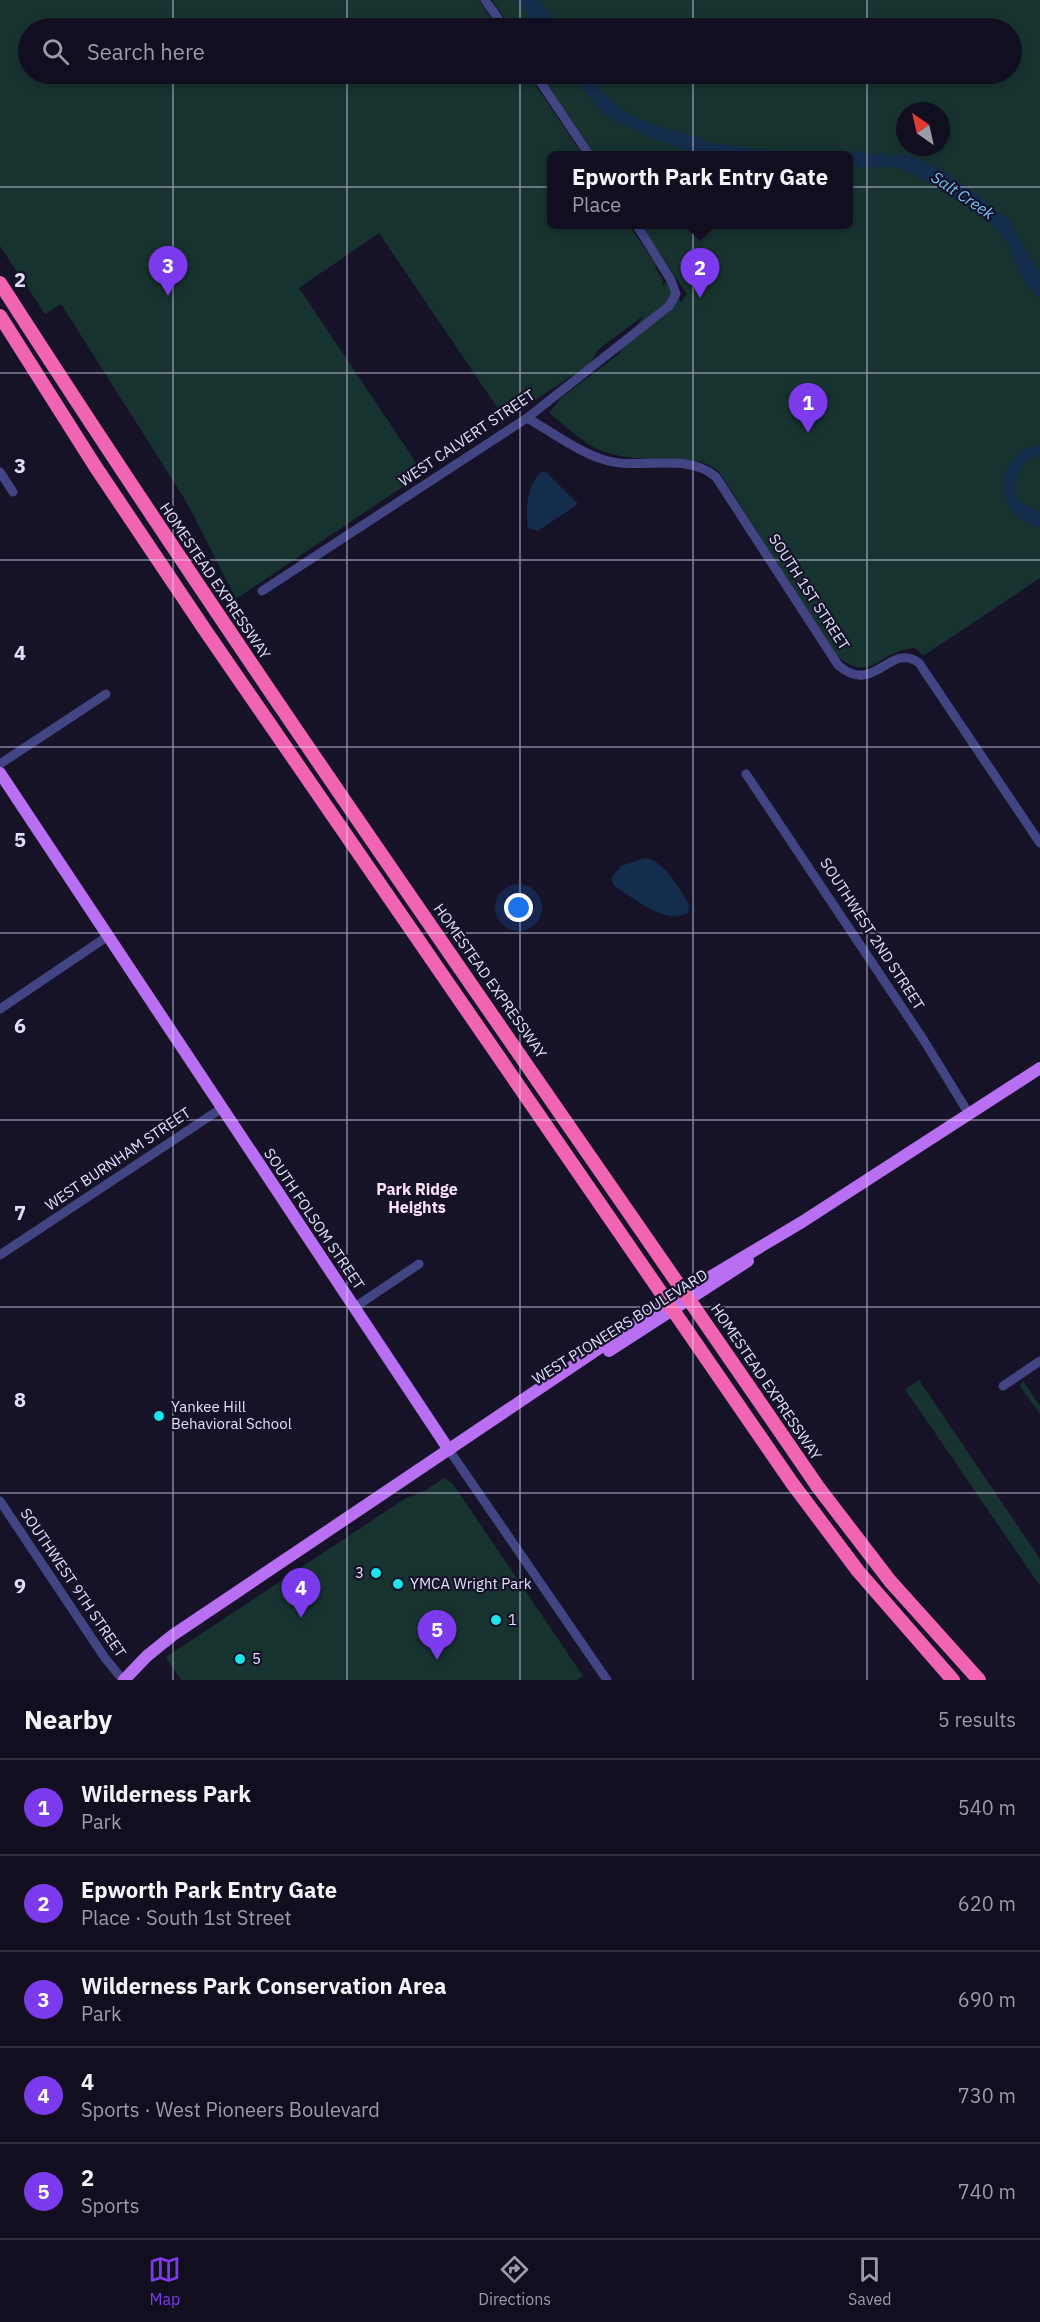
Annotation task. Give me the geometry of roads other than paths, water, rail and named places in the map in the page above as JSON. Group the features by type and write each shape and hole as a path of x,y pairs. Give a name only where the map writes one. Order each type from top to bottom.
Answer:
{"highway":[{"name":"HOMESTEAD EXPRESSWAY","path":"0,283 111,456 221,619 852,1533 927,1624 979,1680"},
{"path":"0,316 95,466 205,630 831,1536 872,1588 952,1680"}],"main road":[{"name":"SOUTH FOLSOM STREET","path":"0,773 449,1450"},
{"name":"WEST PIONEERS BOULEVARD","path":"124,1680 147,1656 173,1635 449,1450 1040,1068"}],"street":[{"path":"485,0 497,18"},
{"path":"542,84 587,151"},
{"name":"WEST CALVERT STREET","path":"261,591 528,418 661,314 676,294 671,280 639,229"},
{"name":"SOUTH 1ST STREET","path":"528,418 594,456 607,461 645,464 689,463 709,471 716,477 838,665 850,673 865,676 879,671 899,657 912,658 919,663 1040,843"},
{"path":"0,472 13,492"},
{"path":"0,764 106,694"},
{"name":"SOUTHWEST 2ND STREET","path":"746,774 919,1032 969,1114"},
{"path":"0,1009 108,936"},
{"name":"WEST BURNHAM STREET","path":"0,1255 222,1108"},
{"path":"355,1307 419,1264"},
{"path":"1003,1386 1040,1361"},
{"name":"SOUTH FOLSOM STREET","path":"449,1450 607,1680"},
{"name":"SOUTHWEST 9TH STREET","path":"0,1501 105,1658 124,1680"}],"water":[{"path":"518,0 540,0 552,18 531,18"},
{"path":"578,84 595,84 611,100 636,118 665,129 699,137 705,142 753,149 794,151 690,151 659,141 611,119 601,111"},
{"name":"Salt Creek","path":"853,151 875,155 885,152 887,158 905,156 932,165 967,187 1008,218 1040,274 1040,298 1020,275 1007,244 995,228 969,207 918,177 894,167 853,166"},
{"path":"1040,445 1040,459 1037,456 1032,458 1023,466 1016,478 1015,490 1020,502 1040,512 1040,528 1023,521 1013,512 1005,497 1004,487 1005,477 1013,459 1029,448"},
{"path":"541,472 546,472 578,504 538,531 528,528 527,505 532,485"},
{"path":"645,858 659,864 671,876 689,904 688,913 678,916 658,913 614,886 611,878 621,866"}],"place":[{"name":"Wilderness Park Conservation Area","path":"168,296"},
{"name":"Epworth Park Entry Gate","path":"700,298"},
{"name":"Wilderness Park","path":"808,433"},
{"name":"Yankee Hill Behavioral School","path":"159,1416"},
{"name":"3","path":"376,1573"},
{"name":"YMCA Wright Park","path":"398,1584"},
{"name":"4","path":"301,1618"},
{"name":"1","path":"496,1620"},
{"name":"5","path":"240,1659"},
{"name":"2","path":"437,1660"}],"district":[{"name":"Park Ridge Heights","path":"417,1198"}]}
